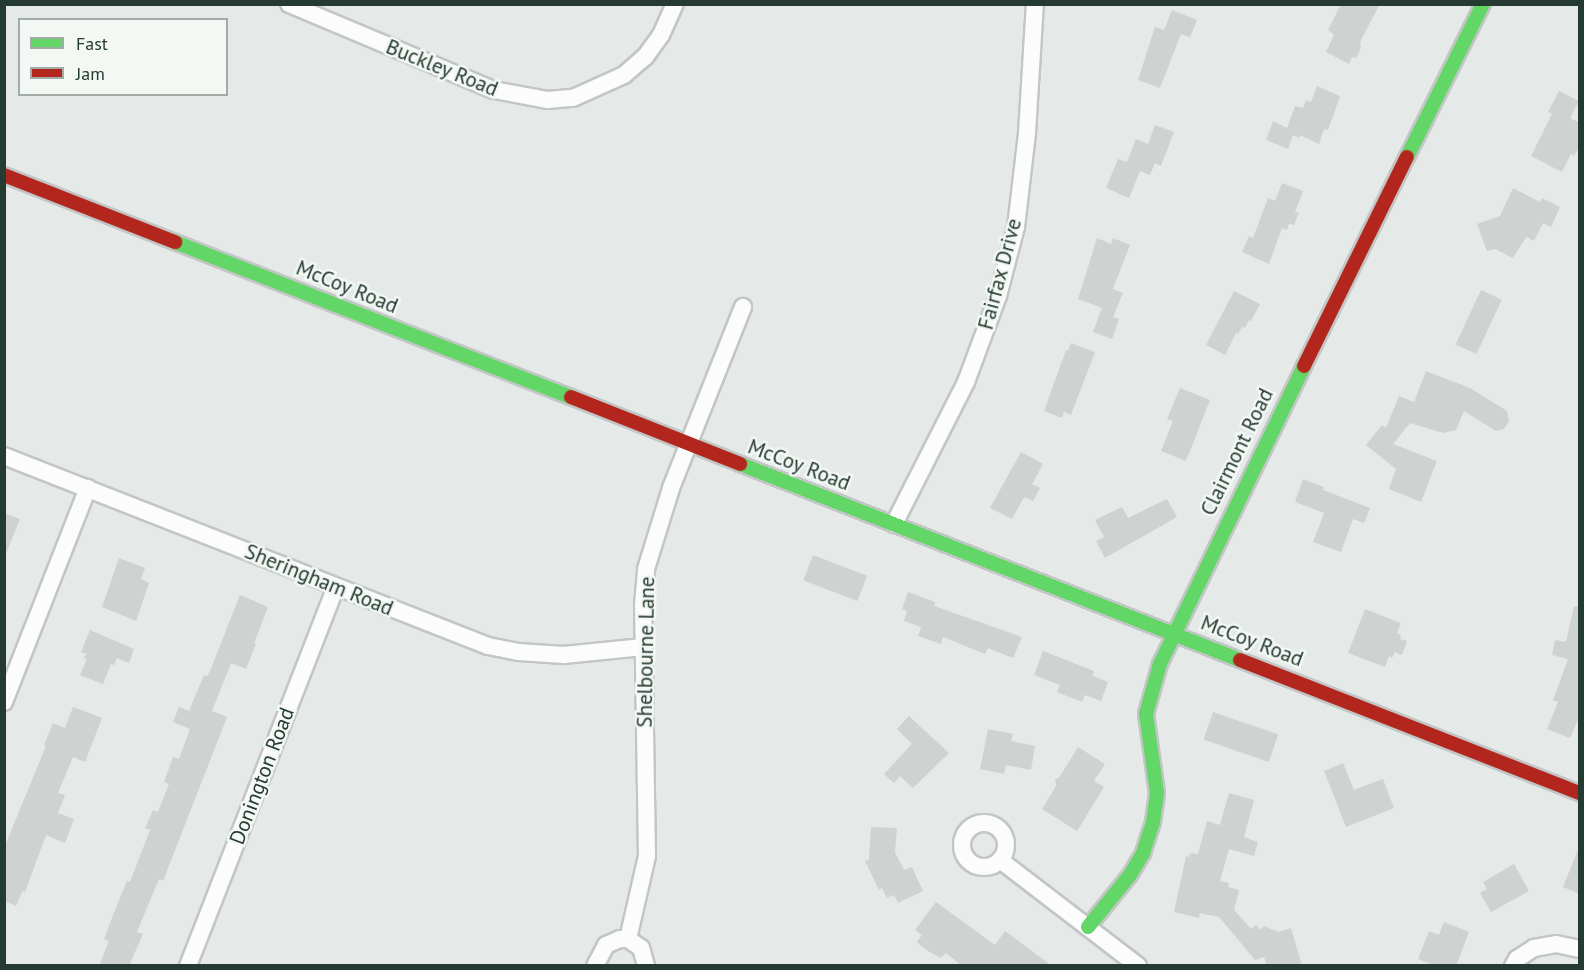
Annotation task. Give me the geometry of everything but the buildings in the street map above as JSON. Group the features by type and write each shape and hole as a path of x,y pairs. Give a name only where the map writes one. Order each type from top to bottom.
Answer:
{"main road":[{"name":"Clairmont Road","path":"1088,927 1130,874 1143,853 1153,822 1157,793 1146,714 1160,664 1173,633 1242,487 1483,4"},
{"name":"McCoy Road","path":"4,175 1580,793"}],"street":[{"name":"Buckley Road","path":"289,4 494,90 548,100 573,98 601,88 624,75 645,57 661,35 675,4"},
{"name":"Fairfax Drive","path":"894,524 966,382 1000,286 1016,227 1027,133 1035,4"},
{"name":"Shelbourne Lane","path":"628,939 647,856 643,605 650,551 743,307"},
{"name":"Sheringham Road","path":"4,456 462,637 508,650 564,655 644,647"},
{"path":"4,702 88,488"},
{"name":"Donington Road","path":"188,966 336,587"},
{"path":"1000,860 1138,966"},
{"path":"595,966 606,945 612,940 628,939 642,948 646,966"},
{"path":"1513,966 1517,959 1534,948 1556,944 1580,950"}],"traffic: fast":[{"path":"1407,157 1483,4"},
{"path":"175,242 571,397"},
{"path":"1088,927 1130,875 1143,853 1153,822 1157,793 1146,714 1160,664 1304,366"},
{"path":"740,464 1240,660"}],"traffic: jam":[{"path":"1304,366 1407,157"},
{"path":"4,175 175,242"},
{"path":"571,397 740,464"},
{"path":"1240,660 1580,793"}]}
